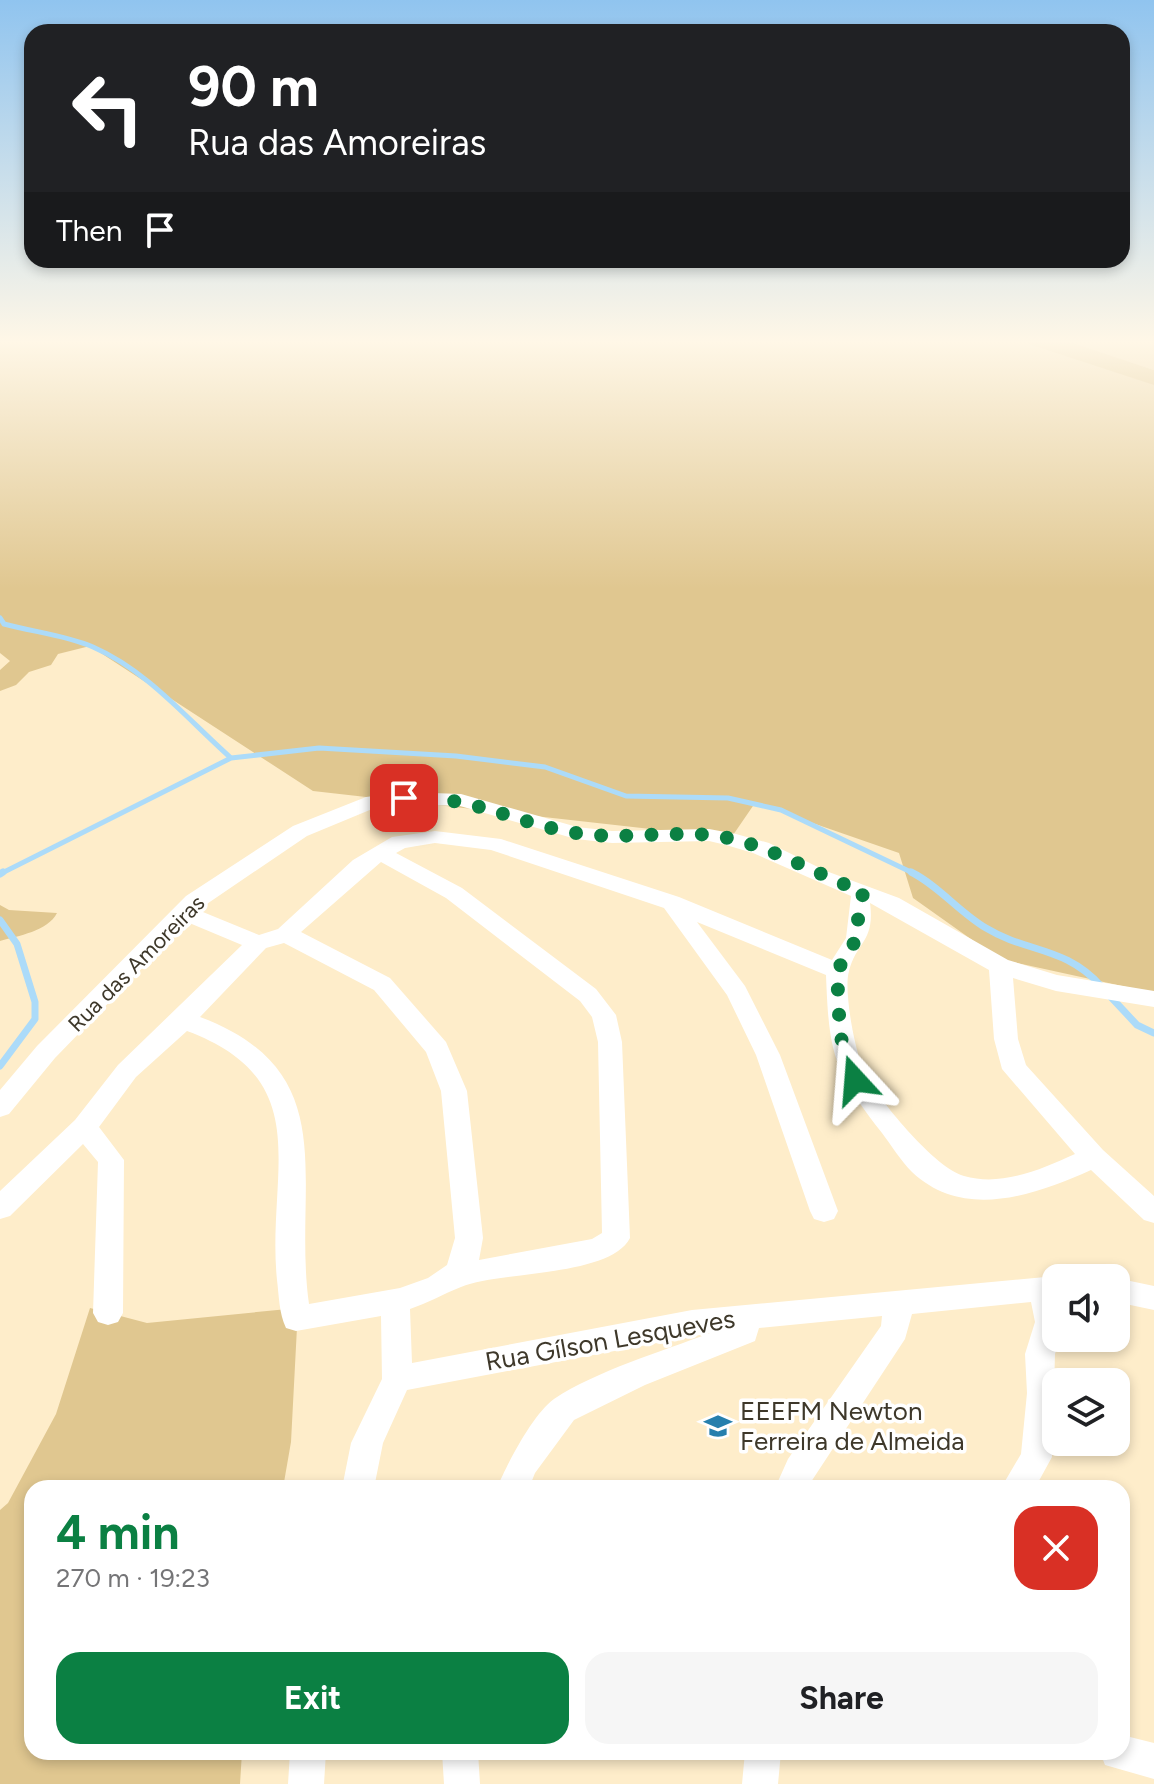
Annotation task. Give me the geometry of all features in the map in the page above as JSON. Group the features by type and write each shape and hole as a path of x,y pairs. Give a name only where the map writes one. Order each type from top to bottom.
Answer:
{"street":[{"name":"Rua das Amoreiras","path":"0,1107 46,1052 194,901 313,825 373,801 435,796 491,808 576,833 612,837 709,835 729,839 761,848 891,903 1000,966 1056,983 1154,999"},
{"path":"0,1208 84,1127 127,1071 184,1020 258,943 286,934 361,865 399,842 435,837 494,844 670,902 837,971"},
{"path":"184,1020 236,1042 268,1072 290,1112 293,1153 289,1247 296,1319 395,1299 431,1289 454,1276 598,1249 616,1238 610,1042 604,1015 588,995 454,893 380,853"},
{"path":"864,892 859,903 857,938 837,971 840,1035 855,1080 922,1165 957,1186 988,1190 1036,1183 1094,1157"},
{"path":"670,902 737,992 768,1055 824,1211"},
{"path":"183,912 258,943"},
{"path":"286,934 382,984 437,1048 454,1091 469,1238 467,1257 454,1276"},
{"path":"1000,966 1006,1039 1014,1069 1094,1157 1154,1212"},
{"path":"84,1127 111,1160 108,1313"},
{"name":"Rua Gílson Lesqueves","path":"397,1379 692,1322 743,1324 823,1308 1042,1289"},
{"path":"1130,1293 1154,1298"},
{"path":"360,1480 367,1443 397,1379 395,1299"},
{"path":"794,1480 895,1330 899,1303"},
{"path":"516,1480 523,1464 563,1410 743,1324"},
{"path":"1022,1480 1036,1457 1042,1393 1042,1348"},
{"path":"1130,1755 1154,1761"},
{"path":"306,1784 308,1760"},
{"path":"460,1760 462,1784"},
{"path":"760,1784 762,1760"}],"shaded area":[{"path":"0,422 1154,422 1154,993 999,959 913,898 899,853 755,803 731,838 313,791 90,646 58,654 51,665 29,672 16,685 0,691 0,670 10,661 0,653"},
{"path":"0,905 9,910 57,913 40,928 0,941"},
{"path":"90,1308 147,1323 298,1308 291,1442 284,1480 24,1480 24,1760 242,1760 240,1784 0,1784 0,1510 8,1503 56,1414"}],"waterway":[{"path":"0,618 4,624 71,639 113,657 149,682 231,758"},
{"path":"231,758 319,748 456,756 545,767 626,796 728,798 781,810 912,872"},
{"path":"3,872 0,874 231,758"},
{"path":"912,872 986,928 1074,964 1101,986"},
{"path":"0,920 17,944 35,1002 35,1019 0,1066"},
{"path":"1109,995 1137,1025 1154,1033"}],"place":[{"name":"EEEFM Newton Ferreira de Almeida","path":"718,1426"}],"route":[{"path":"404,798 435,796 461,800 548,828 576,833 612,837 709,835 729,839 761,848 818,876 864,892 859,903 861,919 857,938 837,971 836,1006 840,1035 855,1080"}]}
